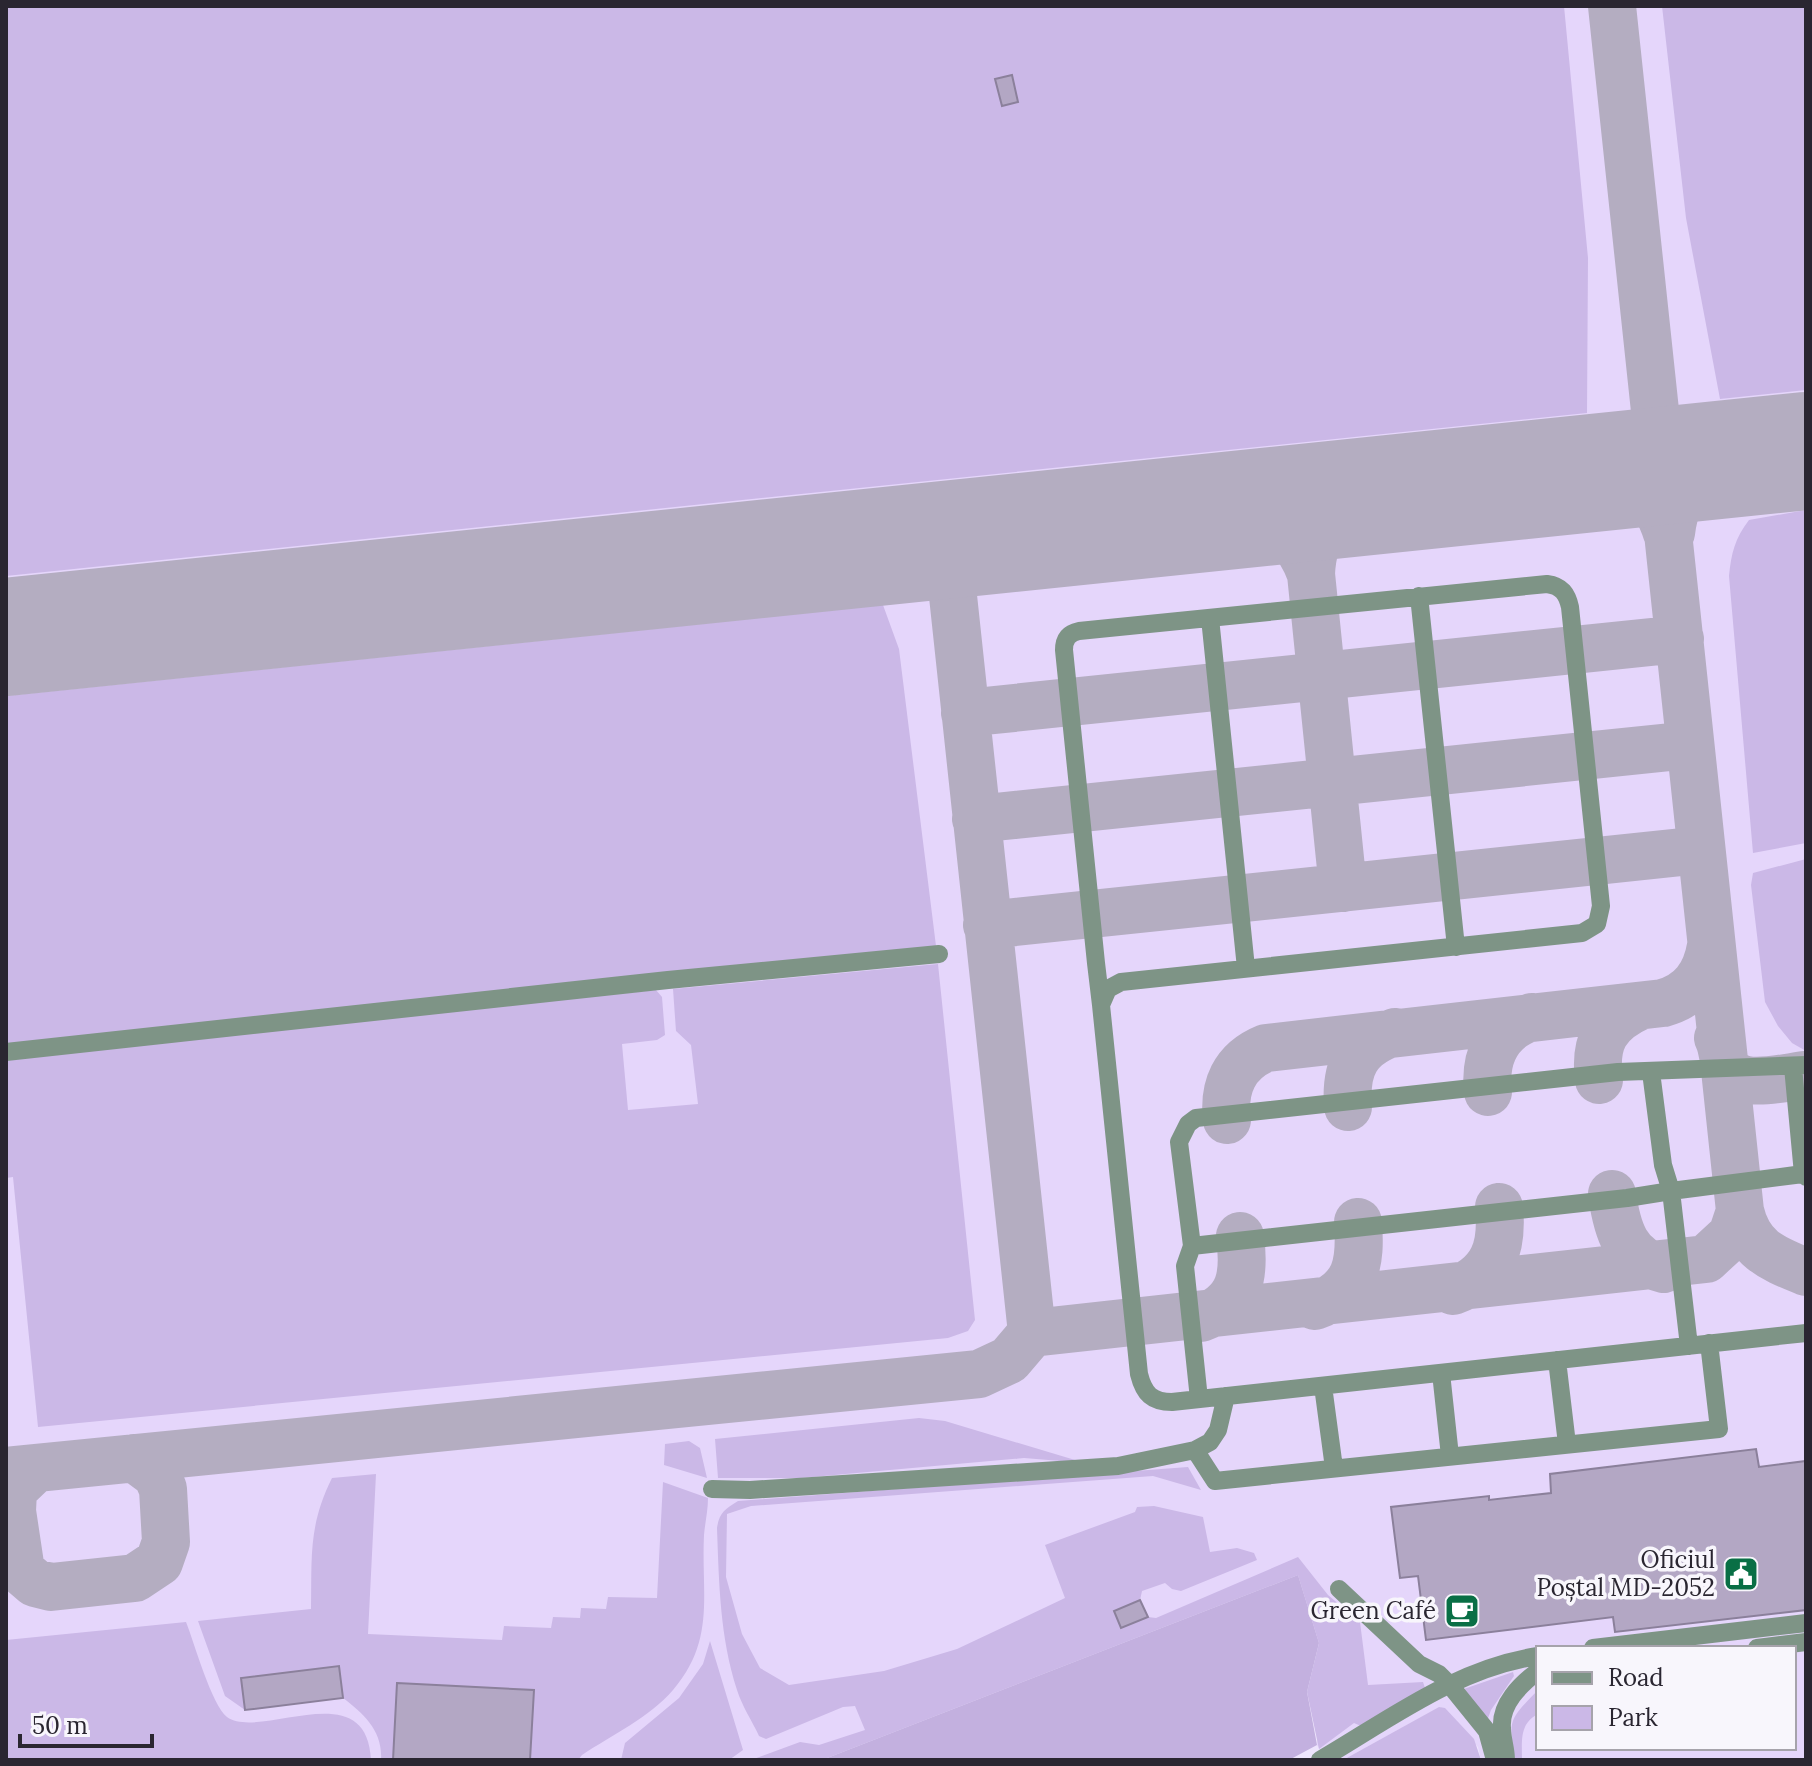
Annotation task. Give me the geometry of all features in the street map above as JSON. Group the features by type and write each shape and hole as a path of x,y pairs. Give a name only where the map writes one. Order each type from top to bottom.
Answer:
{"lane":[{"path":"1101,1005 1108,989 1121,982 1582,933 1597,924 1601,906 1574,639 1568,598 1557,585 1079,631 1067,636 1064,643 1096,963 1142,1389 1161,1402 1199,1399 1806,1333"},
{"path":"1419,596 1456,947"},
{"path":"1210,618 1246,968"},
{"path":"6,1052 668,980 939,954"},
{"path":"1096,963 1106,977 1121,982"},
{"path":"1192,1246 1804,1176 1800,1066 1618,1072 1196,1118 1188,1124 1179,1142 1192,1246 1185,1266 1199,1399"},
{"path":"1651,1072 1663,1165 1671,1191 1689,1346"},
{"path":"1195,1450 1215,1481 1719,1429 1709,1343"},
{"path":"1557,1360 1567,1444"},
{"path":"1441,1373 1450,1456"},
{"path":"1323,1386 1334,1468"},
{"path":"712,1489 750,1490 1118,1466 1195,1450 1210,1442 1218,1430 1226,1396"},
{"path":"1339,1589 1419,1664 1439,1674 1449,1684 1502,1755"},
{"path":"1610,1646 1806,1623"},
{"path":"1773,1646 1806,1642"},
{"path":"1320,1760 1464,1675 1536,1656"},
{"path":"1502,1755 1503,1714 1516,1691 1536,1673"},
{"path":"1502,1755 1513,1711 1536,1683"}],"shaded area":[{"path":"6,6 1806,6 1806,1760 1481,1760 1478,1747 1440,1707 1343,1760 1326,1760 1317,1745 1319,1643 1298,1575 822,1760 6,1760"},
{"path":"1298,1575 1319,1643 1307,1692 1317,1745 1289,1760 822,1760"}],"green space":[{"path":"6,6 1564,6 1588,258 1587,413 6,576"},
{"path":"1662,6 1806,6 1806,390 1720,399 1686,218"},
{"path":"1806,510 1806,843 1753,853 1729,576 1731,560 1737,540 1749,520"},
{"path":"883,605 899,649 936,946 6,1046 6,696"},
{"path":"1806,859 1806,1051 1792,1043 1765,1002 1751,885 1753,873"},
{"path":"938,964 975,1320 968,1331 948,1338 38,1427 13,1177 6,1178 6,1056 656,990 662,997 665,1035 657,1040 622,1044 628,1110 698,1104 691,1045 676,1031 673,989"},
{"path":"919,1418 945,1421 1085,1463 1024,1458 801,1478 718,1478 715,1439"},
{"path":"689,1441 700,1448 707,1478 664,1465 665,1444"},
{"path":"1188,1467 1201,1490 1153,1476 751,1506 727,1514 726,1577 742,1634 760,1668 789,1685 884,1671 957,1649 1065,1598 1045,1545 1135,1512 1137,1507 1154,1506 1203,1517 1210,1552 1237,1548 1254,1553 1257,1560 1181,1591 1165,1583 1142,1591 1140,1600 1114,1611 1121,1628 1148,1617 1156,1618 1298,1557 1328,1595 1360,1622 1368,1685 1423,1682 1425,1688 1361,1726 1354,1723 1319,1749 1307,1692 1319,1643 1298,1575 822,1760 751,1760 800,1742 819,1745 865,1730 855,1706 843,1707 766,1739 759,1736 737,1690 721,1610 717,1528 721,1515 733,1504 738,1501"},
{"path":"376,1474 368,1634 502,1640 504,1626 551,1628 553,1617 580,1618 581,1608 606,1609 608,1597 657,1598 663,1482 708,1498 704,1535 704,1616 696,1653 687,1671 653,1709 578,1760 530,1760 533,1690 397,1683 393,1760 381,1760 379,1740 371,1724 343,1698 339,1666 241,1678 245,1710 225,1696 198,1621 311,1609 315,1527 332,1478"},
{"path":"186,1622 215,1700 227,1717 242,1722 332,1714 351,1720 365,1734 371,1760 6,1760 6,1640"},
{"path":"710,1641 743,1750 729,1760 621,1760 625,1743 679,1698 703,1664"},
{"path":"1513,1672 1514,1676 1487,1721 1458,1691"},
{"path":"1536,1692 1536,1715 1525,1728 1522,1760 1515,1760 1512,1728 1521,1708"},
{"path":"1439,1707 1445,1708 1474,1739 1481,1760 1343,1760"}],"building":[{"path":"1012,75 1018,102 1002,106 995,79"},
{"path":"1756,1449 1759,1467 1806,1461 1806,1610 1615,1632 1613,1617 1426,1640 1418,1576 1400,1578 1391,1507 1489,1496 1489,1500 1551,1493 1550,1474"},
{"path":"1140,1600 1148,1617 1121,1628 1114,1611"},
{"path":"339,1666 343,1698 245,1710 241,1678"},
{"path":"397,1683 534,1690 530,1760 393,1760"}],"taxiway":[{"path":"1612,6 1740,1211 1756,1244 1773,1257 1806,1272"},
{"path":"1671,533 1677,506 1688,486 1696,477 1731,459"},
{"path":"1588,473 1617,478 1639,488 1655,506 1667,533"},
{"path":"1311,574 1316,543 1330,521 1351,506 1379,495"},
{"path":"1239,509 1264,519 1284,532 1299,550 1311,574 1343,888"},
{"path":"947,540 1032,1333 1706,1259 1732,1235 1740,1211"},
{"path":"965,713 1680,639"},
{"path":"976,819 1690,745"},
{"path":"987,925 1701,850"},
{"path":"1227,1120 1227,1097 1233,1076 1246,1060 1266,1048 1663,1003 1682,995 1696,982 1711,946"},
{"path":"1599,1080 1598,1055 1604,1035 1618,1019 1640,1006"},
{"path":"1488,1092 1488,1067 1495,1046 1510,1028 1532,1017"},
{"path":"1348,1107 1349,1080 1356,1059 1371,1044 1395,1032"},
{"path":"1718,1038 1727,1068 1743,1079 1806,1075"},
{"path":"1612,1194 1625,1241 1640,1258 1664,1269"},
{"path":"1453,1291 1478,1277 1493,1258 1499,1235 1499,1207"},
{"path":"1315,1306 1329,1300 1348,1284 1357,1263 1358,1222"},
{"path":"1201,1318 1225,1304 1238,1286 1242,1263 1240,1236"},
{"path":"6,1471 979,1374 1009,1360 1032,1333"},
{"path":"36,1468 13,1490 12,1511 21,1571 35,1583 51,1587 135,1578 159,1562 166,1542 163,1489 157,1475 134,1458"}],"runway":[{"path":"6,637 1806,451"}],"place":[{"name":"Oficiul Poștal MD-2052","path":"1741,1574"},
{"name":"Green Café","path":"1462,1611"}]}
